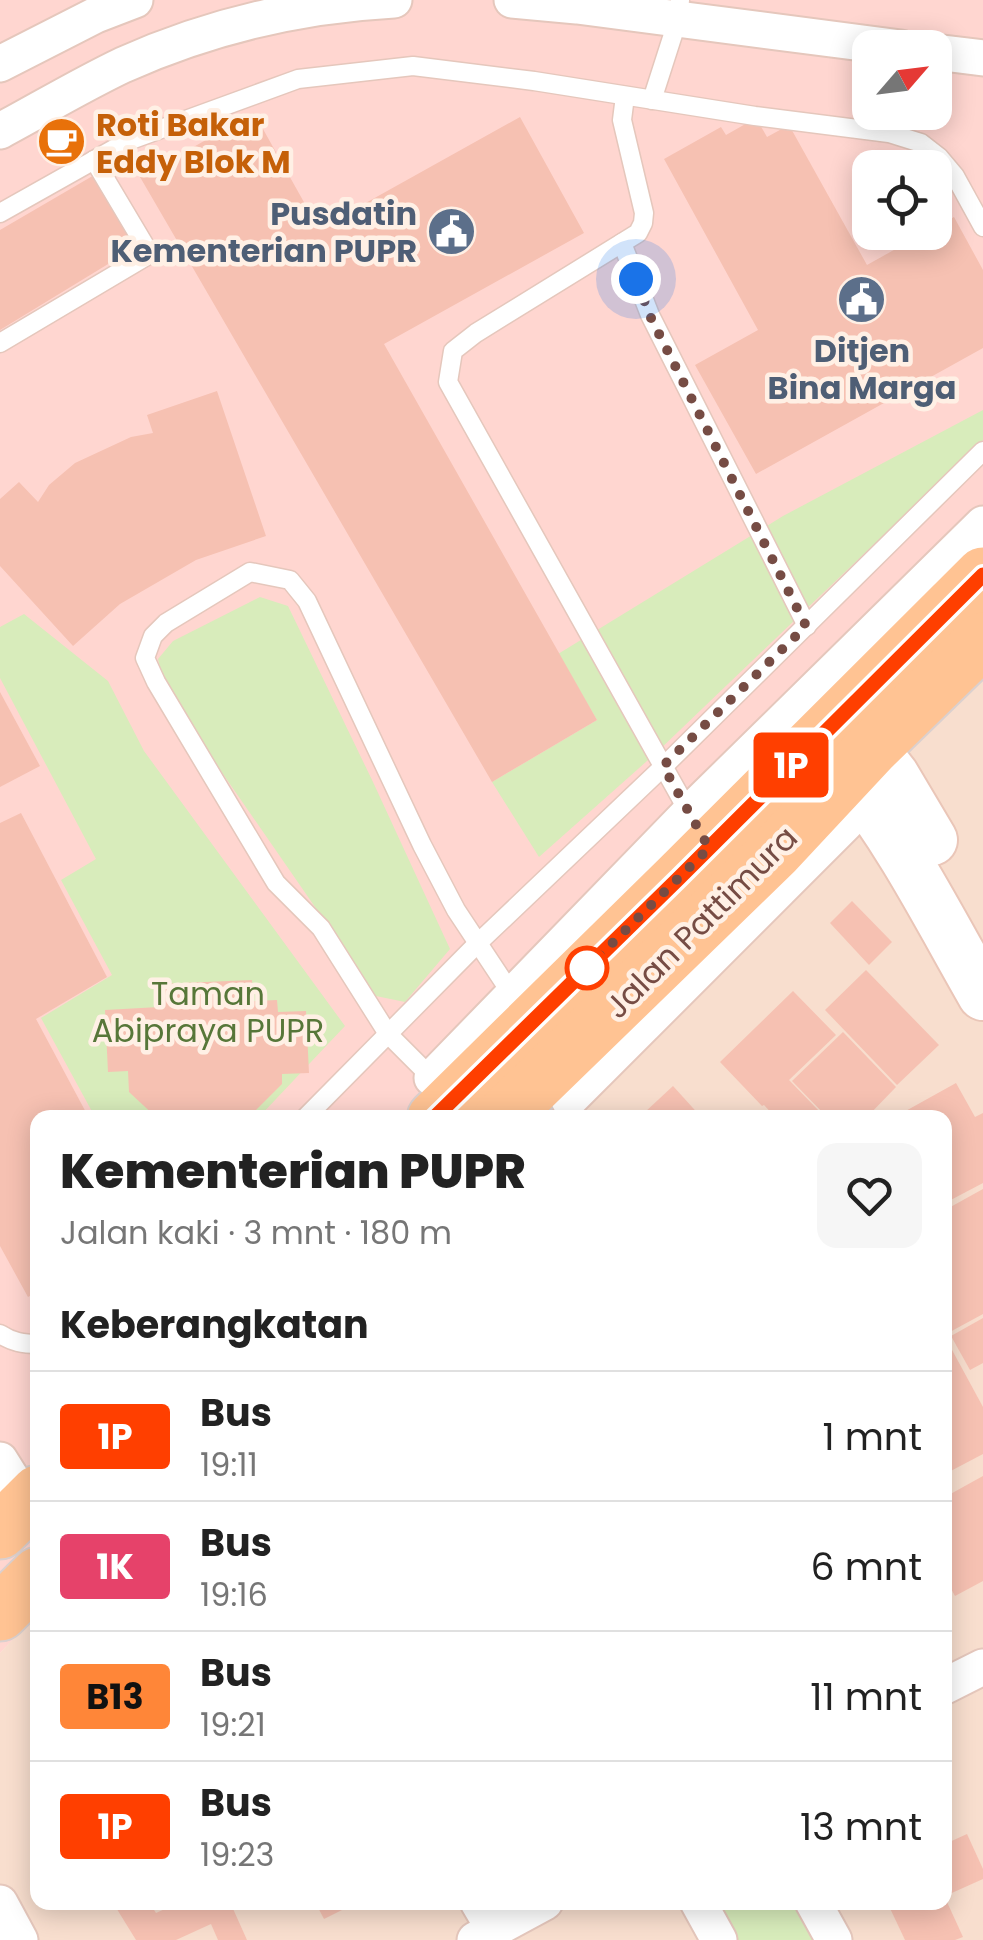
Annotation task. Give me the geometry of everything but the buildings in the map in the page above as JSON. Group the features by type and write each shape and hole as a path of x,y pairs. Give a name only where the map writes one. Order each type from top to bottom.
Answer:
{"main road":[{"name":"Jalan Pattimura","path":"456,1103 524,1008 699,830 983,574"},
{"name":"Jalan Pattimura","path":"456,1103 564,1098 775,852 870,775 983,640"},
{"path":"0,1613 30,1584"}],"street":[{"path":"0,64 75,18 136,0"},
{"path":"0,131 123,66 216,30 343,1 394,0"},
{"path":"512,0 679,9 852,39"},
{"path":"952,54 983,58"},
{"name":"Jalan Pattimura","path":"699,830 983,524"},
{"path":"870,775 983,927"},
{"path":"870,775 908,863 983,995"},
{"path":"952,1682 983,1667"},
{"path":"0,1903 20,1940"},
{"path":"482,1924 523,1910"},
{"path":"702,1910 719,1940"},
{"path":"817,1910 834,1940"}],"lane":[{"path":"652,100 679,9"},
{"path":"0,213 128,141 298,79 413,66 890,133 921,143 939,158 956,176 983,227"},
{"path":"625,96 622,120 644,213 638,234 464,342 453,352 448,382 699,830"},
{"path":"0,343 150,254 94,160"},
{"path":"622,243 650,316 806,626"},
{"path":"313,1110 660,761 806,626 983,452"},
{"path":"456,1103 388,1034 322,928 276,883 156,682 146,658 153,636 166,623 250,572 290,580 307,601 456,910 524,1008"},
{"path":"0,1334 30,1344"}],"shaded area":[{"path":"0,0 983,0 983,670 541,1110 30,1110 30,1621 0,1653"},
{"path":"983,670 983,1940 0,1940 0,1653 30,1621 30,1910 952,1910 952,1110 541,1110"}],"green space":[{"path":"983,410 983,440 656,753 539,857 492,782 597,720 558,654 783,516"},
{"path":"260,597 288,606 450,949 405,1002 371,995 164,684 158,659 173,641"},
{"name":"Taman Abipraya PUPR","path":"24,614 108,681 144,751 345,1026 266,1110 91,1110 41,1018 112,975 61,880 96,859 0,678 0,627"},
{"path":"722,1910 809,1910 824,1940 738,1940"}],"bus line":[{"name":"1P","path":"442,1110 983,575"}],"place":[{"name":"Roti Bakar Eddy Blok M","path":"61,142"},
{"name":"Pusdatin Kementerian PUPR","path":"452,231"},
{"name":"Ditjen Bina Marga","path":"862,300"}],"route":[{"path":"587,968 709,848 663,766 806,626 650,316 636,279"}]}
